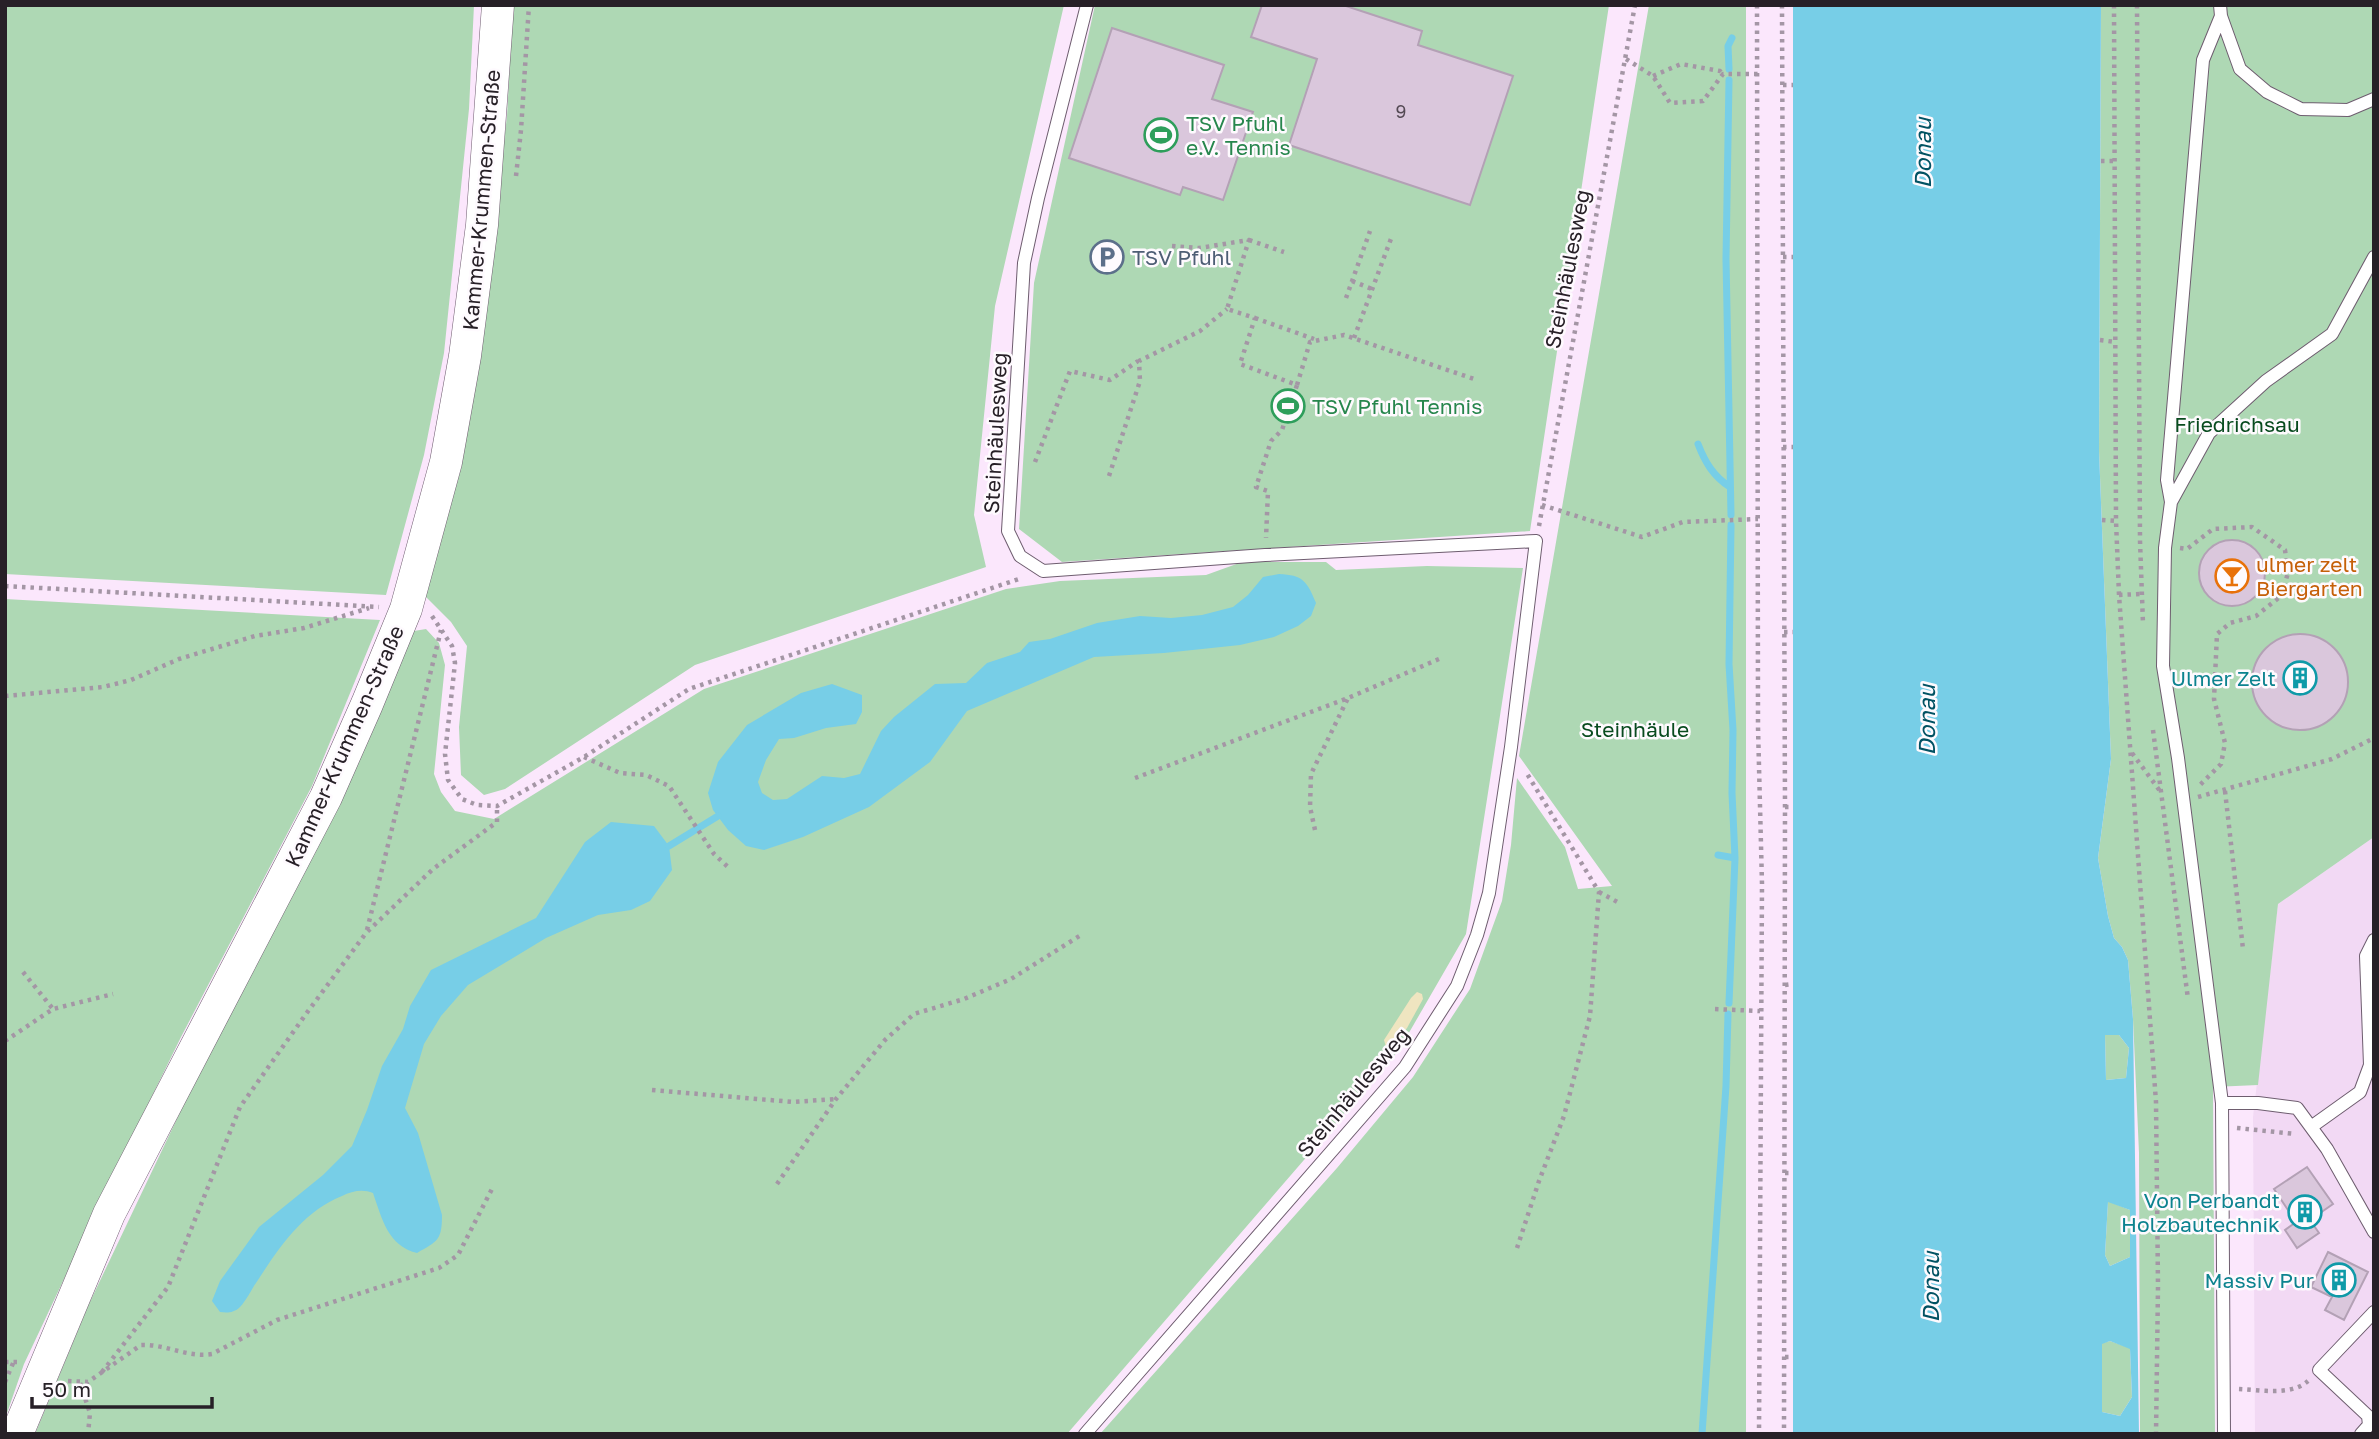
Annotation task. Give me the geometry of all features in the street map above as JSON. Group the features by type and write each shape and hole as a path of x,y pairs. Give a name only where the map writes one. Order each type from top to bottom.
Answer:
{"street":[{"name":"Kammer-Krummen-Straße","path":"17,1434 109,1213 326,797 368,704 406,609 446,462 465,356 482,225 498,5"}],"lane":[{"name":"Steinhäulesweg","path":"1043,571 1020,556 1008,531 1024,263 1087,5"},
{"path":"2220,11 2240,69 2267,92 2301,108 2348,110 2374,99"},
{"path":"2220,11 2203,60 2167,480 2171,502 2165,548 2163,666 2184,801 2222,1103 2224,1434"},
{"path":"2171,502 2209,433 2266,381 2332,334 2374,257"},
{"name":"Steinhäulesweg","path":"1085,1434 1405,1066 1457,986 1477,935 1489,893 1511,747 1536,541"},
{"path":"1043,571 1265,555 1536,541"},
{"path":"2309,1131 2360,1092 2370,1065 2366,956 2374,940"},
{"path":"2222,1103 2258,1103 2297,1108 2309,1131 2327,1149 2374,1233"},
{"path":"2361,1434 2369,1426 2368,1416 2319,1370 2374,1312"}],"path":[{"name":"Steinhäulesweg","path":"1536,541 1635,5"},
{"path":"1757,5 1762,884 1759,1434"},
{"path":"1782,5 1784,1434"},
{"path":"2114,5 2116,522 2156,1102 2156,1434"},
{"path":"2137,5 2141,594 2144,631"},
{"path":"1626,59 1653,76 1670,103 1703,101 1723,74"},
{"path":"1653,76 1681,64 1720,71 1723,74 1758,74"},
{"path":"1783,85 1793,85"},
{"path":"2101,161 2114,161"},
{"path":"1346,298 1370,231"},
{"path":"1354,338 1392,236"},
{"path":"1172,246 1199,248 1250,240 1284,252"},
{"path":"1035,462 1070,371 1110,380 1139,360 1200,331 1227,309 1250,240"},
{"path":"1783,257 1793,257"},
{"path":"1352,281 1372,289"},
{"path":"1227,309 1315,340"},
{"path":"1255,318 1240,364 1297,385"},
{"path":"1265,555 1268,491 1256,487 1271,441 1282,430 1310,342 1344,335 1477,380"},
{"path":"2100,340 2115,342"},
{"path":"1109,476 1140,381 1139,360"},
{"path":"1783,447 1793,447"},
{"path":"1542,505 1642,537 1683,522 1758,519"},
{"path":"2102,520 2116,522"},
{"path":"2165,548 2187,549 2213,529 2252,527 2285,550 2288,573 2281,596 2256,616 2230,623 2217,634 2214,699 2225,743 2221,764 2184,801"},
{"path":"432,615 452,646 455,663 445,754 448,780 462,799 497,806 584,757 689,689 1043,571"},
{"path":"5,586 373,607 303,628 242,640 179,659 131,680 103,687 5,696"},
{"path":"2119,595 2141,594"},
{"path":"366,933 442,629"},
{"path":"1784,632 1793,632"},
{"path":"1135,778 1348,698 1439,659"},
{"path":"1315,830 1310,807 1311,774 1348,698"},
{"path":"2151,718 2189,1006"},
{"path":"2184,801 2332,759 2374,738"},
{"path":"1511,747 1599,892 1621,904"},
{"path":"2132,752 2160,791"},
{"path":"584,757 598,765 620,772 646,775 669,786 714,854 727,867"},
{"path":"2225,791 2243,949"},
{"path":"102,1372 167,1287 240,1107 366,933 433,869 497,822 497,806"},
{"path":"1785,807 1793,807"},
{"path":"1517,1248 1564,1116 1590,1016 1599,892"},
{"path":"777,1184 836,1099 885,1040 914,1014 964,999 1011,979 1081,935"},
{"path":"23,972 53,1009"},
{"path":"1785,985 1793,984"},
{"path":"5,1041 53,1009 113,994"},
{"path":"1715,1009 1760,1011"},
{"path":"652,1090 793,1102 836,1099"},
{"path":"2222,1127 2309,1131"},
{"path":"1785,1173 1793,1173"},
{"path":"72,1382 89,1382 141,1345 200,1356 212,1354 277,1320 439,1268 457,1255 493,1187"},
{"path":"1785,1357 1793,1357"},
{"path":"5,1362 15,1361 5,1382"},
{"path":"2224,1389 2278,1391 2301,1388 2319,1370"},
{"path":"80,1383 90,1412 88,1434"}],"shaded area":[{"path":"2374,837 2374,1434 2255,1434 2253,1117 2278,904"}],"green space":[{"path":"5,5 474,5 469,109 444,353 424,455 386,595 5,574"},
{"path":"513,5 1064,5 995,306 974,515 986,567 695,665 505,789 484,795 461,775 459,727 467,646 451,622 425,596 461,468 478,361 507,116"},
{"name":"TSV Pfuhl Tennis","path":"1095,5 1609,5 1530,531 1062,562 1019,529 1034,283"},
{"name":"Steinhäule","path":"1649,5 1746,5 1746,1434 1100,1434 1337,1168 1413,1077 1470,989 1502,901 1511,845 1517,778 1565,847 1578,889 1612,886 1519,756"},
{"name":"Friedrichsau","path":"2101,5 2374,5 2374,837 2278,904 2258,1085 2213,1087 2215,1434 2140,1434 2139,1153 2133,1019 2128,960 2114,938 2098,858 2111,759 2099,451"},
{"path":"1242,562 1326,562 1336,570 1427,566 1523,568 1466,934 1399,1050 1067,1434 35,1434 88,1306 212,1045 343,795 414,631 426,629 439,643 445,665 434,774 441,792 455,811 494,819 704,689 1006,589 1060,581 1206,575"},
{"path":"5,599 380,620 312,786 181,1037 105,1192 24,1364 5,1419"},
{"path":"2105,1035 2119,1035 2129,1048 2126,1078 2106,1080"},
{"path":"2108,1201 2130,1210 2130,1257 2110,1266 2105,1255"},
{"path":"2110,1341 2130,1348 2132,1397 2120,1416 2102,1412 2102,1343"}],"sand":[{"path":"1417,992 1422,994 1423,999 1407,1028 1392,1047 1386,1047 1384,1040"}],"water":[{"name":"Donau","path":"1793,5 2101,5 2099,451 2111,759 2098,858 2114,938 2128,960 2133,1019 2139,1434 1793,1434","holes":["2105,1035 2119,1035 2129,1048 2126,1078 2106,1080","2108,1202 2130,1210 2130,1257 2110,1266 2105,1255","2110,1341 2130,1349 2132,1397 2120,1416 2102,1412 2102,1344"]},
{"path":"1279,574 1294,576 1303,581 1316,603 1311,616 1298,626 1274,637 1240,645 1094,657 967,711 930,762 869,807 803,837 764,850 746,846 728,830 713,810 708,793 718,762 747,725 801,693 832,684 862,695 862,712 856,724 779,739 766,760 758,782 762,793 773,800 787,799 822,776 844,778 860,774 881,731 935,684 966,683 987,663 1020,652 1029,642 1050,639 1097,623 1140,616 1171,618 1202,615 1233,607 1248,595 1263,577"},
{"path":"611,822 654,826 669,846 672,870 650,901 631,910 598,915 546,938 468,985 441,1016 424,1044 405,1108 418,1133 442,1215 440,1235 437,1239 417,1253 407,1249 393,1238 388,1230 373,1193 350,1193 328,1203 305,1220 275,1255 240,1307 230,1312 220,1312 212,1301 220,1281 259,1227 323,1175 352,1146 382,1066 403,1029 410,1006 431,970 536,918 585,842"}],"building":[{"path":"1262,5 1343,5 1422,31 1418,45 1513,76 1470,205 1289,145 1317,59 1251,37"},
{"name":"TSV Pfuhl e.V. Tennis","path":"1112,28 1224,65 1212,99 1253,112 1223,200 1183,187 1180,195 1069,158"},
{"name":"ulmer zelt Biergarten","path":"2232,540 2245,543 2255,550 2262,560 2265,573 2262,586 2255,596 2245,603 2232,606 2219,603 2209,596 2202,586 2199,573 2202,560 2209,550 2219,543"},
{"name":"Ulmer Zelt","path":"2300,634 2318,638 2334,648 2344,664 2348,682 2344,700 2334,716 2318,726 2300,730 2282,726 2266,716 2256,700 2252,682 2256,664 2266,648 2282,638"},
{"name":"Von Perbandt Holzbautechnik","path":"2307,1167 2333,1204 2310,1220 2319,1233 2297,1248 2285,1230 2296,1222 2274,1189"},
{"name":"Massiv Pur","path":"2328,1252 2368,1272 2344,1320 2325,1310 2332,1297 2311,1287"}],"waterway":[{"path":"1729,69 1728,46 1732,38"},
{"path":"1729,80 1726,259 1731,515"},
{"path":"1698,444 1710,468 1730,487"},
{"path":"1729,1003 1735,858 1729,664 1731,525"},
{"path":"669,846 718,816"},
{"path":"1718,855 1735,858"},
{"path":"1702,1434 1726,1086 1728,1014"}],"place":[{"name":"TSV Pfuhl e.V. Tennis","path":"1161,135"},
{"name":"TSV Pfuhl","path":"1107,257"},
{"name":"TSV Pfuhl Tennis","path":"1288,406"},
{"name":"ulmer zelt Biergarten","path":"2232,576"},
{"name":"Ulmer Zelt","path":"2300,678"},
{"name":"Von Perbandt Holzbautechnik","path":"2305,1212"},
{"name":"Massiv Pur","path":"2339,1280"}]}
